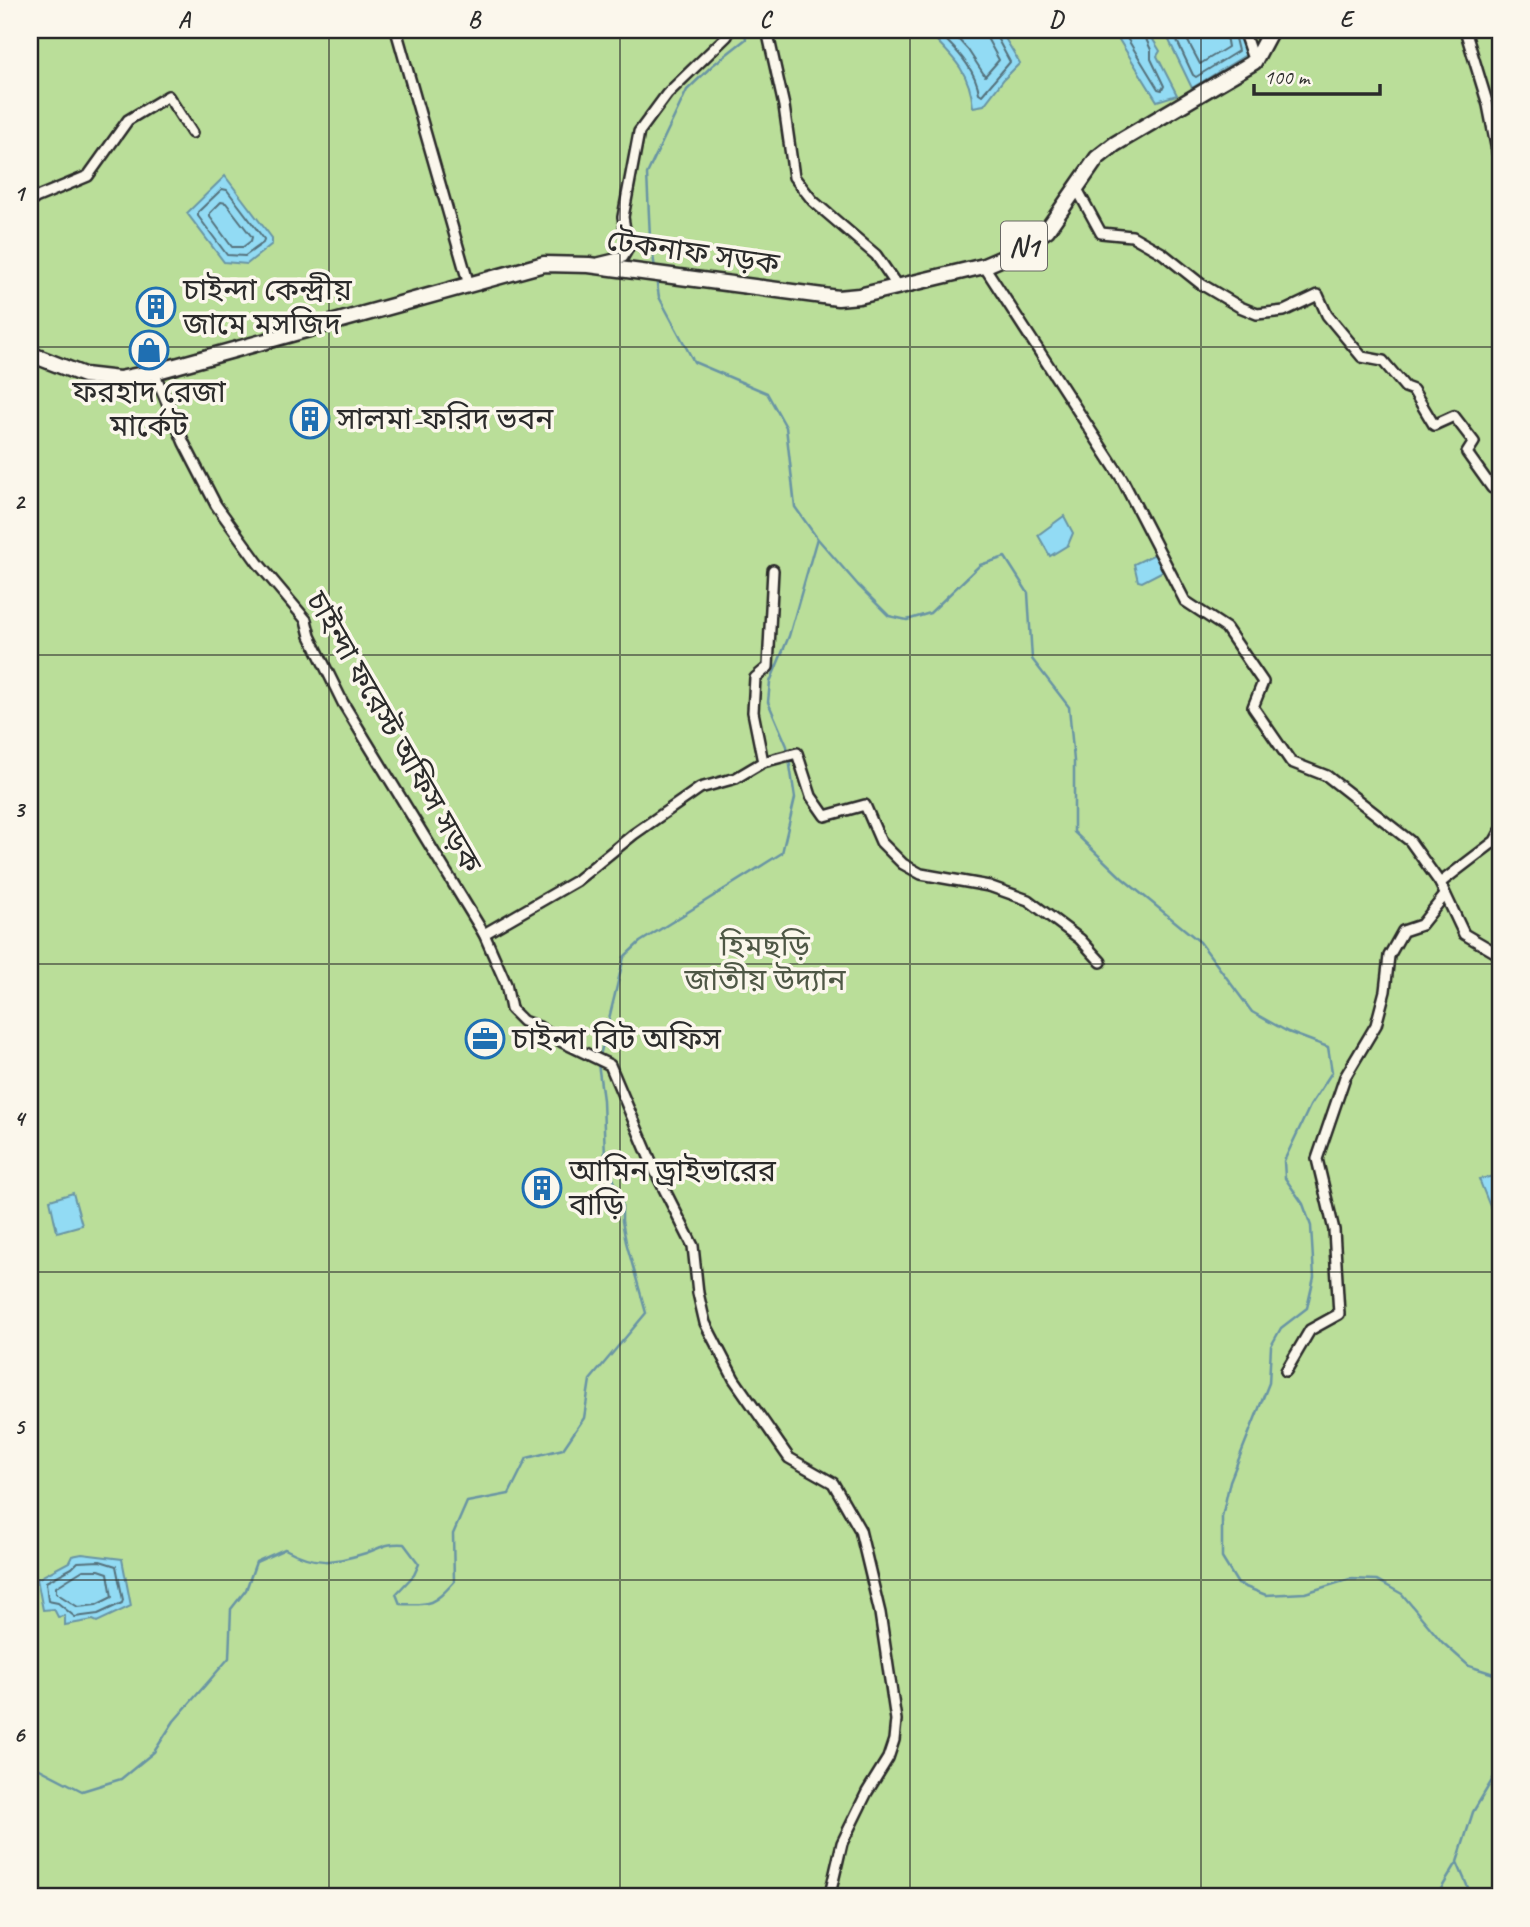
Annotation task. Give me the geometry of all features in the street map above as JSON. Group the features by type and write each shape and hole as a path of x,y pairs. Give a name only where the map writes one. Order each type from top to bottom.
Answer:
{"highway":[{"path":"1254,62 1271,30"},
{"name":"টেকনাফ সড়ক","path":"30,354 84,375 120,379 154,372 544,264 589,265 838,298 898,287 984,266 1012,254 1047,230 1097,158 1115,144 1254,62"}],"street":[{"path":"396,30 469,285"},
{"path":"589,265 624,257 628,248 623,217 639,132 667,94 727,36 726,30"},
{"path":"767,30 784,106 794,177 813,201 876,255 898,287"},
{"path":"1243,30 1254,62"},
{"path":"1465,30 1488,105 1500,166"},
{"path":"30,203 35,198 88,176 128,120 168,96 192,134"},
{"path":"1077,189 1101,233 1132,236 1162,253 1201,284 1240,307 1257,314 1284,311 1318,295 1327,315 1362,357 1383,361 1405,387 1413,390 1434,425 1454,416 1474,442 1467,453 1492,488 1500,486"},
{"path":"984,266 1122,479 1185,601 1226,628 1263,682 1253,707 1291,762 1327,776 1410,841 1440,883 1464,934 1500,955"},
{"name":"চাইন্দা ফরেস্ট অফিস সড়ক","path":"154,372 184,443 216,505 258,563 306,620 310,636 343,703 484,934 506,984 511,1009 523,1021 610,1065 655,1171 693,1246 698,1293 705,1323 734,1379 789,1458 833,1483 860,1530 880,1613 895,1730 888,1758 867,1792 842,1843 831,1890 833,1897"},
{"path":"763,761 753,712 755,678 768,667 773,570"},
{"path":"484,934 576,881 634,834 700,788 736,778 763,761 797,752 811,796 825,816 866,805 881,842 903,864 921,874 989,886 1028,900 1080,939 1101,962"},
{"path":"1440,883 1495,841 1500,832"},
{"path":"1286,1371 1310,1330 1339,1314 1335,1230 1317,1159 1345,1077 1376,1025 1385,991 1389,957 1403,931 1421,925 1445,895"}],"green space":[{"name":"হিমছড়ি জাতীয় উদ্যান","path":"30,30 1500,30 1500,1897 30,1897"}],"water":[{"path":"948,30 1000,30 1020,63 984,105 973,107 965,76 949,53 933,37"},
{"path":"1113,30 1147,30 1160,51 1157,56 1177,95 1157,101"},
{"path":"1164,30 1239,30 1249,53 1192,88"},
{"path":"225,176 272,238 272,244 247,264 224,262 187,213"},
{"path":"1064,516 1073,533 1068,545 1050,556 1038,535"},
{"path":"1155,554 1165,570 1142,582 1138,581 1134,564"},
{"path":"1500,1175 1500,1213 1491,1209 1479,1179"},
{"path":"73,1193 82,1225 57,1232 50,1200"},
{"path":"82,1554 122,1559 131,1606 97,1622 93,1620 65,1625 65,1616 58,1617 54,1609 43,1610 37,1579 69,1562 72,1556"}],"waterway":[{"path":"655,268 650,237 647,174 687,90 746,39 745,30"},
{"path":"656,278 659,297 694,362 767,393 786,427 795,507 817,538 889,616 907,620 930,613 980,565 1005,557 1028,593 1032,659 1069,707 1074,761 1074,832 1122,878 1200,942 1252,1012 1288,1032 1328,1047 1332,1072 1310,1106 1284,1161 1285,1178 1303,1204 1311,1226 1314,1277 1307,1308 1281,1328 1271,1346 1269,1383 1230,1481 1222,1517 1222,1558 1238,1584 1266,1595 1305,1593 1350,1579 1377,1580 1402,1594 1442,1642 1469,1666 1500,1676"},
{"path":"600,1056 624,957 640,942 782,853 795,798 787,746 768,702 770,682 789,636 817,538"},
{"path":"30,1764 82,1791 121,1779 154,1752 174,1721 229,1658 231,1609 246,1590 256,1562 285,1549 306,1558 334,1561 388,1545 404,1544 419,1564 414,1575 396,1594 400,1604 431,1602 454,1582 453,1534 467,1502 509,1494 527,1458 563,1449 584,1418 590,1380 646,1313 626,1242 622,1201 605,1158 603,1100 598,1063"},
{"path":"1472,1897 1457,1862 1473,1812 1500,1767"},
{"path":"1438,1894 1456,1864"},
{"path":"1389,1897 1403,1892 1438,1894 1440,1897"}],"place":[{"name":"চাইন্দা কেন্দ্রীয় জামে মসজিদ","path":"156,307"},
{"name":"ফরহাদ রেজা মার্কেট","path":"149,350"},
{"name":"সালমা-ফরিদ ভবন","path":"310,419"},
{"name":"চাইন্দা বিট অফিস","path":"485,1039"},
{"name":"আমিন ড্রাইভারের বাড়ি","path":"542,1188"}]}
